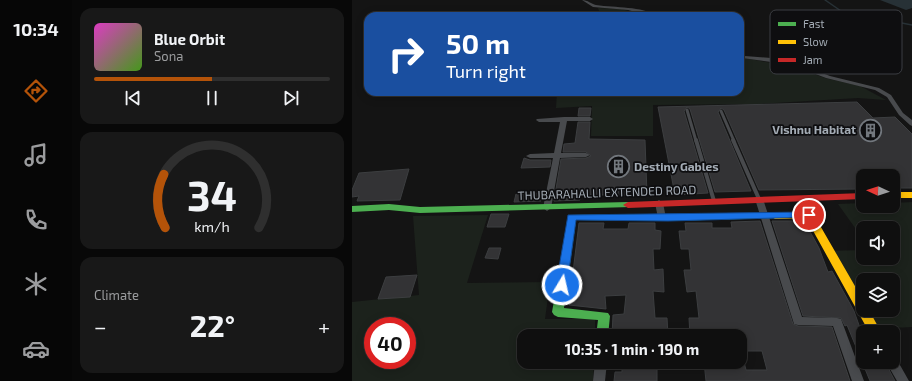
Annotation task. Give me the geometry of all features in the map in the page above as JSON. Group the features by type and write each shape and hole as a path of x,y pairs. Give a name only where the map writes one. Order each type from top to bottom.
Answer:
{"street":[{"path":"584,0 593,6 628,8 642,12"},
{"path":"744,57 770,60"},
{"path":"820,74 877,89 889,96 901,114 912,124"},
{"path":"547,208 564,119"},
{"path":"539,120 590,119"},
{"path":"530,156 586,155"},
{"path":"900,195 912,195"},
{"name":"THUBARAHALLI EXTENDED ROAD","path":"352,209 389,207 420,210 547,208 856,196"},
{"path":"759,200 798,321 837,322 858,381"},
{"path":"663,203 665,218"},
{"path":"603,329 604,316 558,312 572,217 665,218 809,215 871,325"},
{"path":"599,381 600,369"},
{"path":"896,369 903,381"}],"lane":[{"path":"687,110 714,201"},
{"path":"721,111 759,200"}],"shaded area":[{"path":"880,0 912,0 912,8 906,10"},
{"path":"598,8 622,9 631,12 600,12"},
{"path":"744,58 770,63 770,74 814,74 860,86 886,100 858,98 758,104 653,105 653,136 591,136 592,106 556,108 557,96 744,96"},
{"path":"912,202 912,327 900,328 900,325 872,325 867,317 900,317 900,273 856,273 856,298 828,251 856,250 856,265 900,265 900,221 856,221 856,229 838,204 856,203 856,213 900,213 900,203"},
{"path":"488,215 467,283 550,282 545,319 595,319 595,329 517,329 517,369 594,369 593,381 352,381 352,302 419,295 413,216"}],"building":[{"path":"857,102 873,118 895,117 912,134 912,188 900,188 900,169 856,169 856,189 759,190 724,110 721,108 718,112 751,191 715,192 690,109 687,107 684,111 708,193 675,195 658,107"},
{"path":"579,108 591,108 590,116 578,116"},
{"name":"Destiny Gables","path":"578,122 590,122 589,139 645,140 647,195 580,195 580,200 554,201 561,159 586,158 591,156 586,152 563,152 564,144 575,143"},
{"path":"524,158 530,160 551,160 550,167 521,168"},
{"path":"409,169 400,200 357,201 359,196 352,197 352,190 359,173"},
{"path":"542,193 541,201 514,202 516,194"},
{"path":"491,214 509,214 505,227 487,227"},
{"path":"760,221 793,324 798,326 832,327 850,381 706,381 705,369 767,370 762,351 747,351 747,329 690,329 689,318 699,318 696,291 687,292 684,270 691,270 689,249 681,249 679,231 686,231 685,223 712,223 712,228 732,228 731,222"},
{"path":"772,221 801,221 803,226 807,226 819,248 828,272 832,271 854,311 859,325 856,325 856,347 847,325 845,326 841,318 803,316"},
{"path":"579,223 604,223 603,229 628,229 629,223 655,223 655,230 661,231 660,249 653,249 654,270 663,269 664,292 653,291 655,318 667,318 668,329 612,329 613,315 624,314 626,295 605,296 606,309 569,305"},
{"path":"489,248 501,248 498,259 485,258"},
{"path":"417,275 410,297 378,299 386,277"},
{"path":"622,369 657,369 657,381 614,381 615,372 622,372"},
{"path":"865,369 889,369 895,381 870,381"}],"waterway":[{"path":"825,0 840,10"},
{"path":"902,23 912,25"}],"traffic: fast":[{"path":"352,209 389,207 420,210 628,205"},
{"path":"603,329 604,316 558,312 572,217 668,218 775,216"}],"traffic: slow":[{"path":"900,195 912,195"},
{"path":"775,216 809,215 871,325"}],"traffic: jam":[{"path":"628,205 856,196"}],"place":[{"name":"Vishnu Habitat","path":"871,130"},
{"name":"Destiny Gables","path":"619,167"}],"route":[{"path":"562,285 572,217 668,218 809,215"}]}
